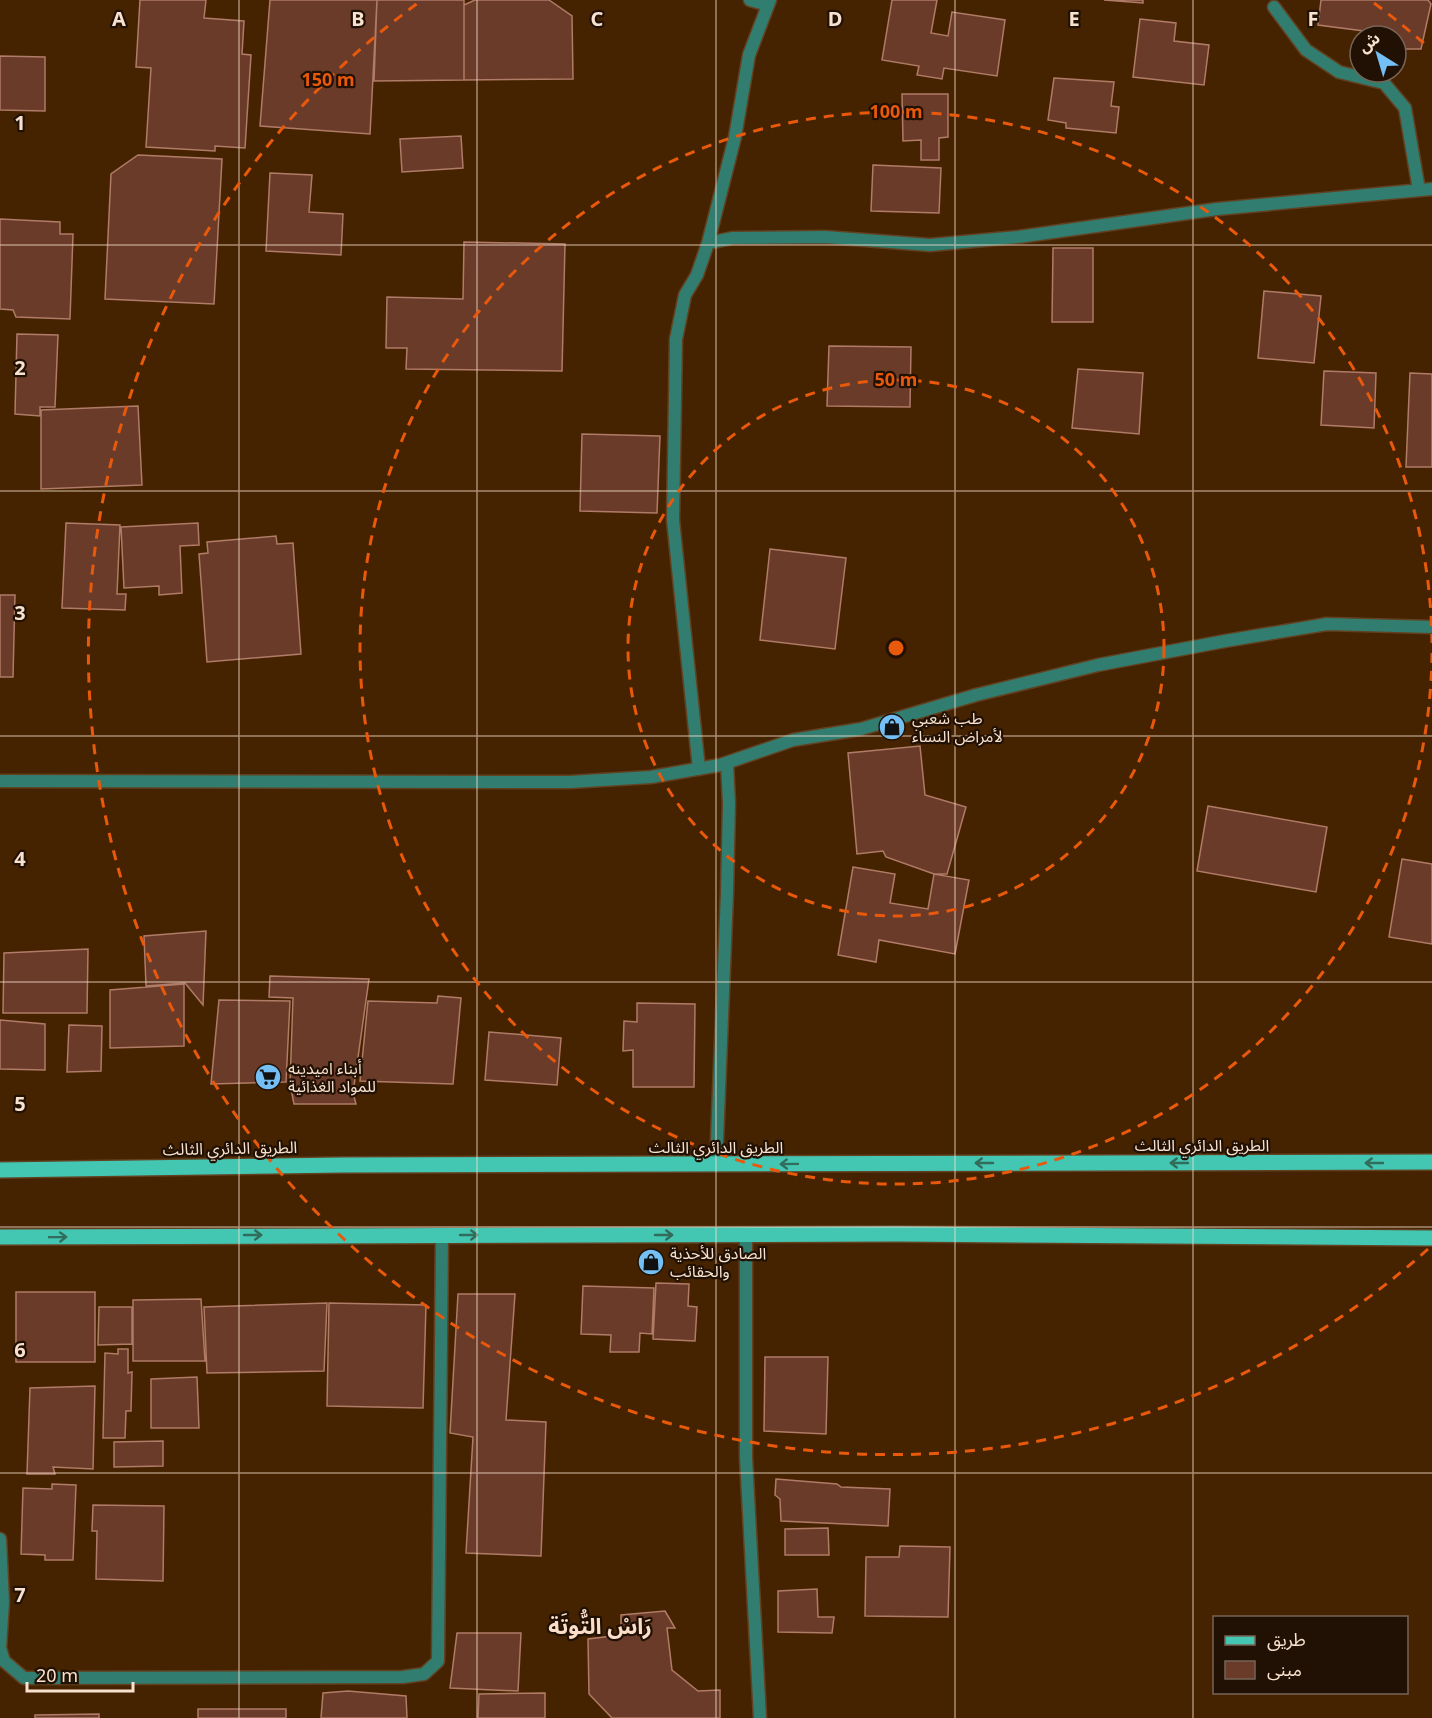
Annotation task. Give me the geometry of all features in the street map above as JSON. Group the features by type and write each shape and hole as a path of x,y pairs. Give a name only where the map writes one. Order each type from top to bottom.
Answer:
{"main road":[{"name":"الطريق الدائري الثالث","path":"0,1170 343,1165 716,1166 1432,1162"},
{"path":"0,1237 746,1235 1432,1238"}],"street":[{"path":"699,769 673,520 676,339 685,295 697,274 708,243 735,136 749,55 769,2 750,0"},
{"path":"1274,7 1306,50 1339,72 1384,83 1405,108 1419,190"},
{"path":"708,243 733,238 825,237 930,245 1018,237 1217,209 1432,189"},
{"path":"0,781 570,782 651,777 727,764 794,740 861,729 976,695 1121,661 1327,624 1432,627"},
{"path":"716,1166 727,893 729,803 727,764"},
{"path":"0,1539 0,1648 4,1661 24,1678 392,1677 424,1674 438,1661 442,1235"},
{"path":"746,1235 746,1458 760,1718"}],"building":[{"path":"140,0 206,0 204,18 244,21 242,54 251,55 245,148 215,146 215,151 146,147 151,68 136,67"},
{"path":"270,0 377,0 370,134 260,126"},
{"path":"377,0 464,0 464,80 374,81"},
{"path":"475,0 549,0 572,16 573,79 464,80 464,5"},
{"path":"892,0 937,0 931,33 948,36 952,12 1005,20 997,76 944,68 942,79 917,75 919,66 882,60"},
{"path":"1104,0 1143,0 1143,3"},
{"path":"1321,0 1428,0 1431,4 1421,49 1408,49 1408,24 1348,24 1348,29 1318,25"},
{"path":"1140,19 1176,23 1174,41 1209,45 1204,85 1133,77"},
{"path":"0,56 45,57 45,111 0,110"},
{"path":"1054,78 1114,82 1111,106 1119,107 1116,133 1066,128 1066,123 1048,120"},
{"path":"902,94 948,94 948,137 939,138 939,160 921,160 921,140 903,141"},
{"path":"461,136 463,168 402,172 400,139"},
{"path":"138,155 222,159 214,304 105,299 111,174"},
{"path":"873,165 941,168 939,213 871,211"},
{"path":"270,173 312,175 309,212 343,214 341,255 266,251"},
{"path":"0,219 60,222 60,234 73,234 70,319 16,317 13,310 0,309"},
{"path":"464,242 565,244 562,371 406,369 407,348 386,348 387,297 463,299"},
{"path":"1053,248 1093,248 1093,322 1052,322"},
{"path":"1264,291 1321,296 1314,363 1258,358"},
{"path":"17,334 58,335 55,407 40,407 40,416 15,414"},
{"path":"829,346 911,347 910,407 827,406"},
{"path":"1078,369 1143,373 1139,434 1072,428"},
{"path":"1324,371 1376,373 1374,428 1321,425"},
{"path":"1410,373 1432,374 1432,467 1406,467"},
{"path":"138,406 142,485 41,489 41,410"},
{"path":"582,434 660,436 657,513 580,511"},
{"path":"66,523 120,525 117,594 126,594 125,610 62,608"},
{"path":"198,523 199,545 180,546 182,593 159,595 159,586 124,588 121,527"},
{"path":"276,536 277,544 293,543 301,654 207,662 199,554 208,553 207,542"},
{"path":"770,549 846,558 835,649 760,640"},
{"path":"0,595 15,595 13,677 0,677"},
{"path":"920,746 925,795 966,807 947,874 934,874 886,857 883,851 857,854 848,753"},
{"path":"1208,806 1327,827 1316,892 1197,871"},
{"path":"1402,859 1432,864 1432,944 1389,937"},
{"path":"853,867 895,874 890,903 928,909 934,874 969,880 955,954 879,940 876,962 838,955"},
{"path":"206,931 203,1005 185,983 146,986 144,936"},
{"path":"88,949 87,1013 3,1013 4,953"},
{"path":"270,976 369,979 353,1093 356,1104 294,1104 290,1084 293,998 269,997"},
{"path":"184,984 184,1046 110,1048 110,990"},
{"path":"438,996 461,998 453,1084 360,1081 368,1001 437,1003"},
{"path":"219,1000 290,1001 286,1082 211,1084"},
{"path":"637,1003 695,1004 694,1087 633,1087 633,1050 623,1051 624,1021 637,1022"},
{"path":"0,1020 45,1024 45,1070 0,1069"},
{"path":"69,1025 102,1026 101,1071 67,1072"},
{"path":"489,1032 561,1038 557,1085 485,1080"},
{"path":"656,1283 689,1284 688,1306 697,1307 695,1341 653,1339"},
{"path":"583,1286 654,1288 652,1334 640,1333 639,1352 610,1352 611,1335 581,1334"},
{"path":"16,1292 95,1292 95,1362 16,1362"},
{"path":"458,1294 515,1294 506,1420 546,1422 541,1556 466,1553 473,1437 450,1433"},
{"path":"201,1299 205,1361 133,1361 133,1300"},
{"path":"327,1303 324,1371 207,1373 204,1307"},
{"path":"329,1303 426,1305 423,1408 327,1406"},
{"path":"99,1307 132,1307 132,1344 98,1345"},
{"path":"118,1349 128,1349 128,1373 132,1372 131,1411 126,1411 125,1438 103,1438 105,1353 118,1354"},
{"path":"765,1357 828,1357 826,1434 764,1431"},
{"path":"197,1377 199,1428 151,1428 151,1379"},
{"path":"95,1386 93,1469 53,1467 55,1474 27,1474 30,1388"},
{"path":"163,1441 163,1466 114,1467 114,1442"},
{"path":"776,1479 837,1484 841,1487 890,1489 888,1526 781,1521 780,1499 775,1495"},
{"path":"52,1484 76,1485 73,1560 45,1560 45,1555 21,1554 23,1488 52,1489"},
{"path":"93,1505 164,1506 163,1581 96,1579 97,1531 92,1531"},
{"path":"828,1528 829,1555 785,1555 785,1529"},
{"path":"900,1546 950,1547 948,1617 865,1616 866,1557 899,1557"},
{"path":"817,1589 818,1617 834,1617 832,1633 778,1632 778,1591"},
{"path":"665,1611 675,1628 667,1628 672,1670 698,1691 720,1690 720,1718 612,1718 589,1694 588,1639 621,1635 621,1615"},
{"path":"457,1633 521,1633 518,1691 450,1688"},
{"path":"348,1691 406,1696 407,1718 321,1718 323,1693"},
{"path":"545,1693 545,1718 478,1718 479,1694"},
{"path":"198,1709 286,1709 286,1718 198,1718"},
{"path":"99,1714 99,1718 35,1718 35,1715"}],"place":[{"name":"طب شعبي لأمراض النساء","path":"892,727"},
{"name":"أبناء اميدينه للمواد الغذائية","path":"268,1077"},
{"name":"الصادق للأحذية والحقائب","path":"651,1262"}],"district":[{"name":"رَاسْ التُّوتَة","path":"600,1625"}]}
